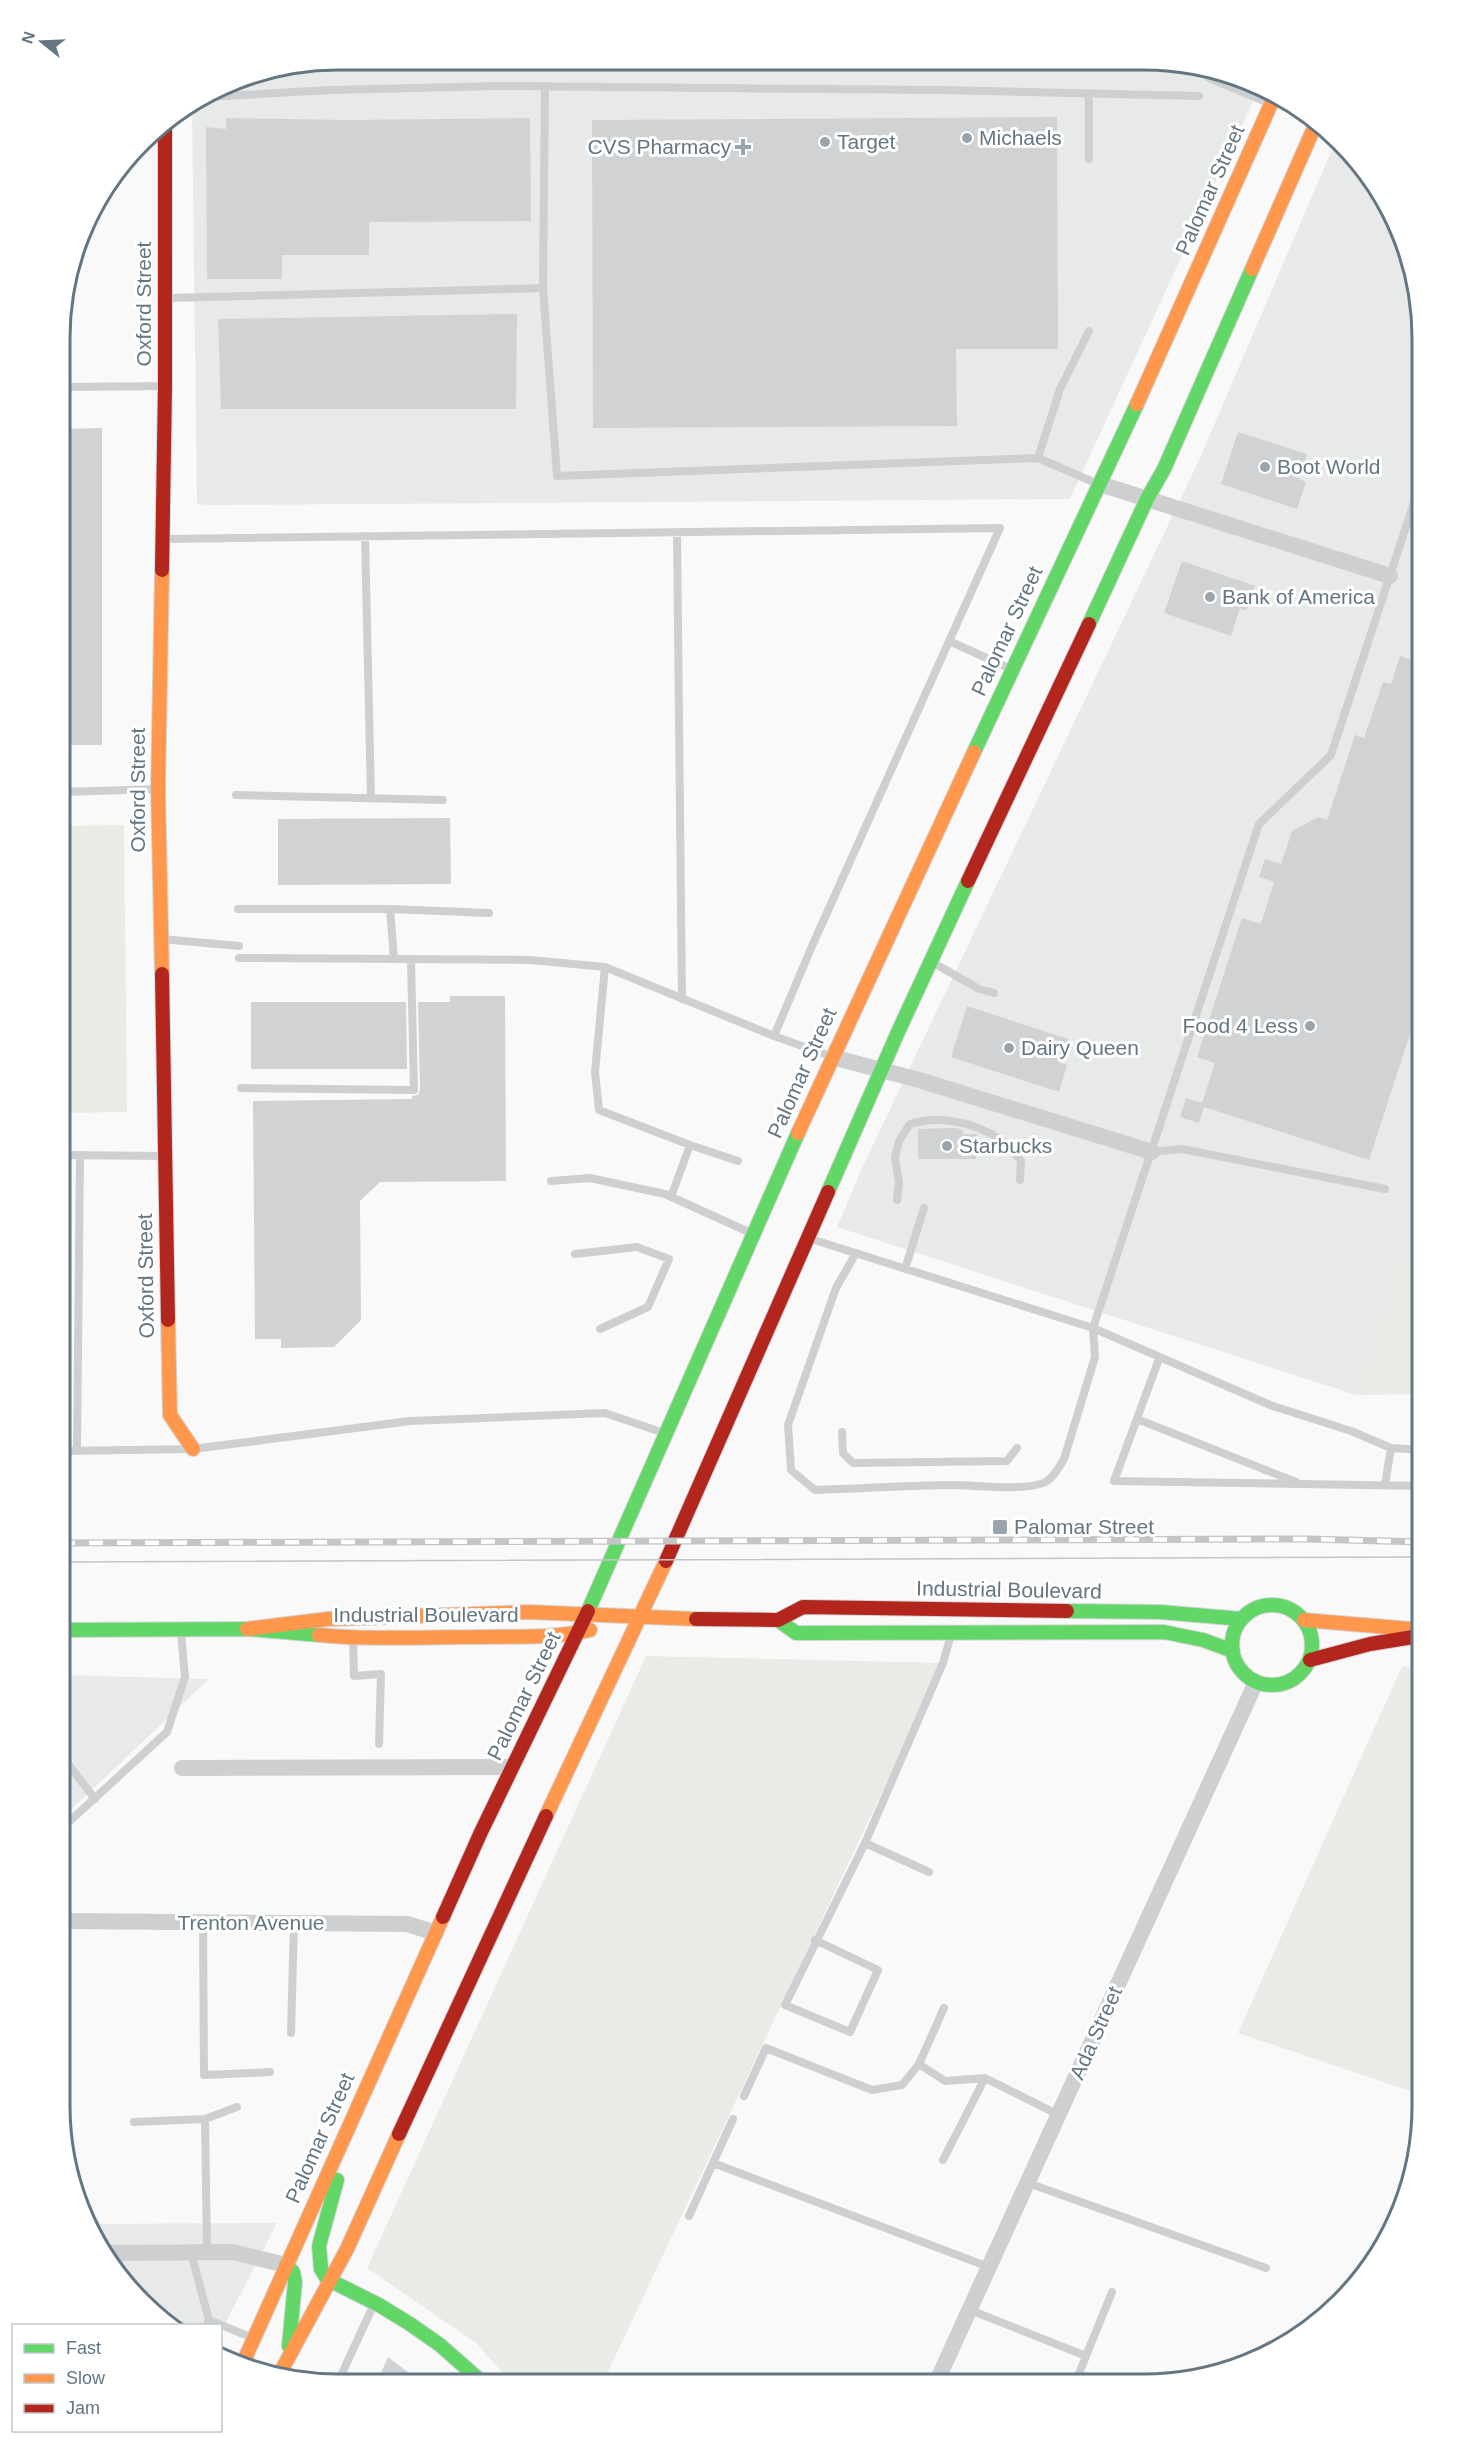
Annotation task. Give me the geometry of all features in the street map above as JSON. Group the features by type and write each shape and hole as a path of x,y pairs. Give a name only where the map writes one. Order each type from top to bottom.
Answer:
{"main road":[{"name":"Palomar Street","path":"246,2356 512,1767 578,1633 832,1057 1100,484 1224,213 1271,103"},
{"path":"283,2367 347,2249 498,1917 655,1587 881,1071 1147,499 1164,469 1313,131"},
{"name":"Oxford Street","path":"165,135 165,386 160,565 158,789 170,1415 194,1449"},
{"name":"Industrial Boulevard","path":"247,1629 327,1619 529,1612 587,1613 639,1618 778,1620 803,1607 1160,1612 1242,1618 1251,1611 1273,1604 1296,1611 1304,1620 1342,1626 1412,1630"},
{"name":"Industrial Boulevard","path":"70,1630 247,1629 353,1638 578,1633 639,1618"},
{"path":"1242,1618 1232,1639 1237,1664 1245,1675 1256,1682 1269,1685 1288,1682 1303,1671 1310,1660 1313,1646 1311,1632 1304,1620"},
{"name":"Industrial Boulevard","path":"778,1620 796,1633 1164,1632 1203,1640 1233,1651"},
{"name":"Industrial Boulevard","path":"1310,1660 1370,1644 1412,1636"},
{"path":"348,2126 335,2191 319,2244 321,2271 329,2282 374,2303 422,2331 473,2374"},
{"path":"286,2265 293,2272 295,2282 288,2359"}],"street":[{"path":"1100,484 1390,576"},
{"path":"832,1057 1152,1152"},
{"name":"Ada Street","path":"940,2374 1256,1682"},
{"path":"182,1768 512,1767"},
{"name":"Trenton Avenue","path":"70,1922 407,1924 436,1934"},
{"path":"115,2253 233,2252 286,2265"}],"lane":[{"path":"545,86 543,288 557,476 1038,458 1100,484"},
{"path":"224,96 338,90 545,86 941,90 1199,96"},
{"path":"1089,94 1089,159"},
{"path":"165,298 543,288"},
{"path":"1038,458 1060,389 1089,331"},
{"path":"70,387 165,386"},
{"path":"856,1253 836,1288 788,1425 791,1470 815,1490 955,1485 1006,1487 1047,1482 1056,1473 1064,1459 1095,1357 1093,1328 1259,824 1331,755 1412,509"},
{"path":"162,539 1000,528 812,946 774,1036"},
{"path":"677,532 681,999"},
{"path":"365,536 371,798"},
{"path":"949,641 1013,670"},
{"path":"70,792 158,789"},
{"path":"236,795 443,800"},
{"path":"238,909 390,909 489,913"},
{"path":"390,909 394,959"},
{"path":"161,939 239,946"},
{"path":"239,957 530,960 605,967 774,1036 832,1057"},
{"path":"242,1088 414,1090 411,959"},
{"path":"931,961 980,989 994,993"},
{"path":"605,967 595,1072 599,1110 738,1161"},
{"path":"897,1200 899,1183 895,1157 899,1141 910,1124 926,1119 951,1121 978,1128 1003,1141 1021,1161 1020,1180"},
{"path":"671,1197 690,1145"},
{"path":"1152,1152 1182,1149 1384,1189"},
{"path":"70,1155 165,1156"},
{"path":"77,1451 80,1155"},
{"path":"551,1180 590,1178 671,1197 754,1234"},
{"path":"904,1269 924,1208"},
{"path":"807,1238 1093,1328 1270,1405 1351,1431 1391,1448 1412,1449"},
{"path":"576,1254 637,1247 669,1259 648,1307 600,1329"},
{"path":"1160,1359 1114,1481 1412,1486"},
{"path":"70,1451 194,1449 411,1420 605,1413 665,1434"},
{"path":"1137,1419 1302,1484"},
{"path":"842,1432 843,1453 853,1463 1007,1461 1017,1448"},
{"path":"1385,1485 1391,1448"},
{"path":"70,1821 167,1732 185,1677 181,1630"},
{"path":"815,1940 878,1970 850,2032 785,2005 815,1940 865,1843 943,1663 951,1633"},
{"path":"353,1638 354,1676 381,1674 379,1743"},
{"path":"70,1767 94,1799"},
{"path":"865,1843 929,1872"},
{"path":"203,1922 204,2075 270,2072"},
{"path":"291,2033 294,1923"},
{"path":"744,2096 766,2048 872,2090 902,2085 919,2064 944,2008"},
{"path":"919,2064 945,2081 985,2078 1059,2115"},
{"path":"943,2160 985,2078"},
{"path":"134,2122 205,2119 237,2107"},
{"path":"205,2119 199,2252 207,2323"},
{"path":"689,2216 733,2119"},
{"path":"713,2163 989,2267"},
{"path":"1028,2182 1266,2268"},
{"path":"1079,2374 1112,2292"},
{"path":"342,2374 374,2303"},
{"path":"970,2310 1086,2356"},
{"path":"222,2328 254,2338"}],"shaded area":[{"path":"339,70 1144,70 1179,73 1214,80 1256,95 1070,499 197,504 192,115 236,91 287,76"},
{"path":"1333,148 1357,176 1385,220 1403,269 1412,321 1412,1224 1356,1395 837,1227 862,1168 1200,458"},
{"path":"124,825 127,1112 70,1113 70,826"},
{"path":"1412,1224 1412,1394 1356,1395"},
{"path":"646,1656 943,1663 607,2374 504,2374 476,2343 367,2268"},
{"path":"1402,1666 1412,1667 1412,2092 1238,2033"},
{"path":"70,1675 209,1679 70,1811"},
{"path":"277,2223 222,2330 222,2324 184,2324 162,2307 126,2268 98,2224"}],"building":[{"path":"1057,117 1058,349 956,349 957,426 593,428 592,120"},
{"path":"226,118 348,120 530,118 531,221 369,222 369,255 282,255 282,279 207,279 206,127 226,129"},
{"path":"517,314 516,409 221,409 218,319"},
{"path":"102,428 102,745 70,745 70,429"},
{"name":"Boot World","path":"1238,432 1307,454 1299,479 1306,482 1297,509 1221,484"},
{"name":"Bank of America","path":"1182,561 1255,586 1246,611 1240,608 1231,636 1164,613"},
{"name":"Food 4 Less","path":"1400,656 1412,660 1412,1028 1369,1160 1204,1107 1199,1123 1180,1117 1186,1098 1202,1103 1215,1063 1197,1057 1242,918 1261,924 1274,882 1259,877 1265,859 1281,864 1292,831 1318,817 1327,820 1355,735 1364,738 1383,682 1391,684"},
{"path":"450,818 451,884 278,885 278,819"},
{"path":"450,996 505,996 506,1181 380,1182 360,1201 361,1320 334,1347 281,1348 281,1339 255,1339 253,1101 412,1099 412,1096 418,1095 420,1090 418,1002 450,1002"},
{"path":"251,1002 406,1002 407,1069 251,1069"},
{"name":"Dairy Queen","path":"967,1006 1068,1039 1060,1063 1067,1065 1059,1092 951,1057"},
{"name":"Starbucks","path":"956,1128 963,1130 963,1134 977,1134 976,1159 918,1159 918,1129"},
{"path":"388,2357 410,2374 381,2374"}],"tram line":[{"path":"70,1562 1412,1557"}],"railway":[{"path":"70,1543 1307,1539 1412,1542"}],"traffic: fast":[{"path":"1089,624 1147,499 1164,469 1252,269"},
{"path":"974,752 1137,404"},
{"path":"828,1192 898,1032 968,881"},
{"path":"588,1611 798,1133"},
{"path":"1272,1605 1287,1608 1300,1617 1309,1630 1312,1645 1309,1660 1300,1673 1287,1682 1272,1685 1257,1682 1244,1673 1235,1660 1232,1645 1235,1630 1244,1617 1257,1608 1272,1605"},
{"path":"1067,1611 1160,1612 1242,1619"},
{"path":"778,1620 796,1633 1164,1632 1203,1640 1233,1651"},
{"path":"70,1630 247,1629 319,1635"},
{"path":"337,2180 319,2246 321,2269 327,2279 379,2305 410,2324 440,2345 473,2374"},
{"path":"286,2265 293,2272 295,2282 289,2346"}],"traffic: slow":[{"path":"1137,404 1272,103"},
{"path":"1252,269 1313,131"},
{"path":"162,570 158,789 162,974"},
{"path":"798,1133 974,752"},
{"path":"168,1320 170,1415 193,1449"},
{"path":"546,1816 666,1561"},
{"path":"247,1629 328,1619 529,1612 696,1619"},
{"path":"1304,1620 1412,1629"},
{"path":"319,1635 378,1638 533,1636 562,1635 590,1630"},
{"path":"246,2356 443,1917"},
{"path":"283,2367 347,2249 399,2134"}],"traffic: jam":[{"path":"162,570 165,135"},
{"path":"968,881 1089,624"},
{"path":"162,974 168,1320"},
{"path":"666,1561 828,1192"},
{"path":"696,1619 778,1620 803,1607 1067,1611"},
{"path":"443,1917 481,1832 588,1611"},
{"path":"1310,1660 1370,1644 1412,1637"},
{"path":"399,2134 546,1816"}],"place":[{"name":"Michaels","path":"967,138"},
{"name":"Target","path":"825,142"},
{"name":"CVS Pharmacy","path":"743,147"},
{"name":"Boot World","path":"1265,467"},
{"name":"Bank of America","path":"1210,597"},
{"name":"Food 4 Less","path":"1310,1026"},
{"name":"Dairy Queen","path":"1009,1048"},
{"name":"Starbucks","path":"947,1146"},
{"name":"Palomar Street","path":"1000,1527"}]}
